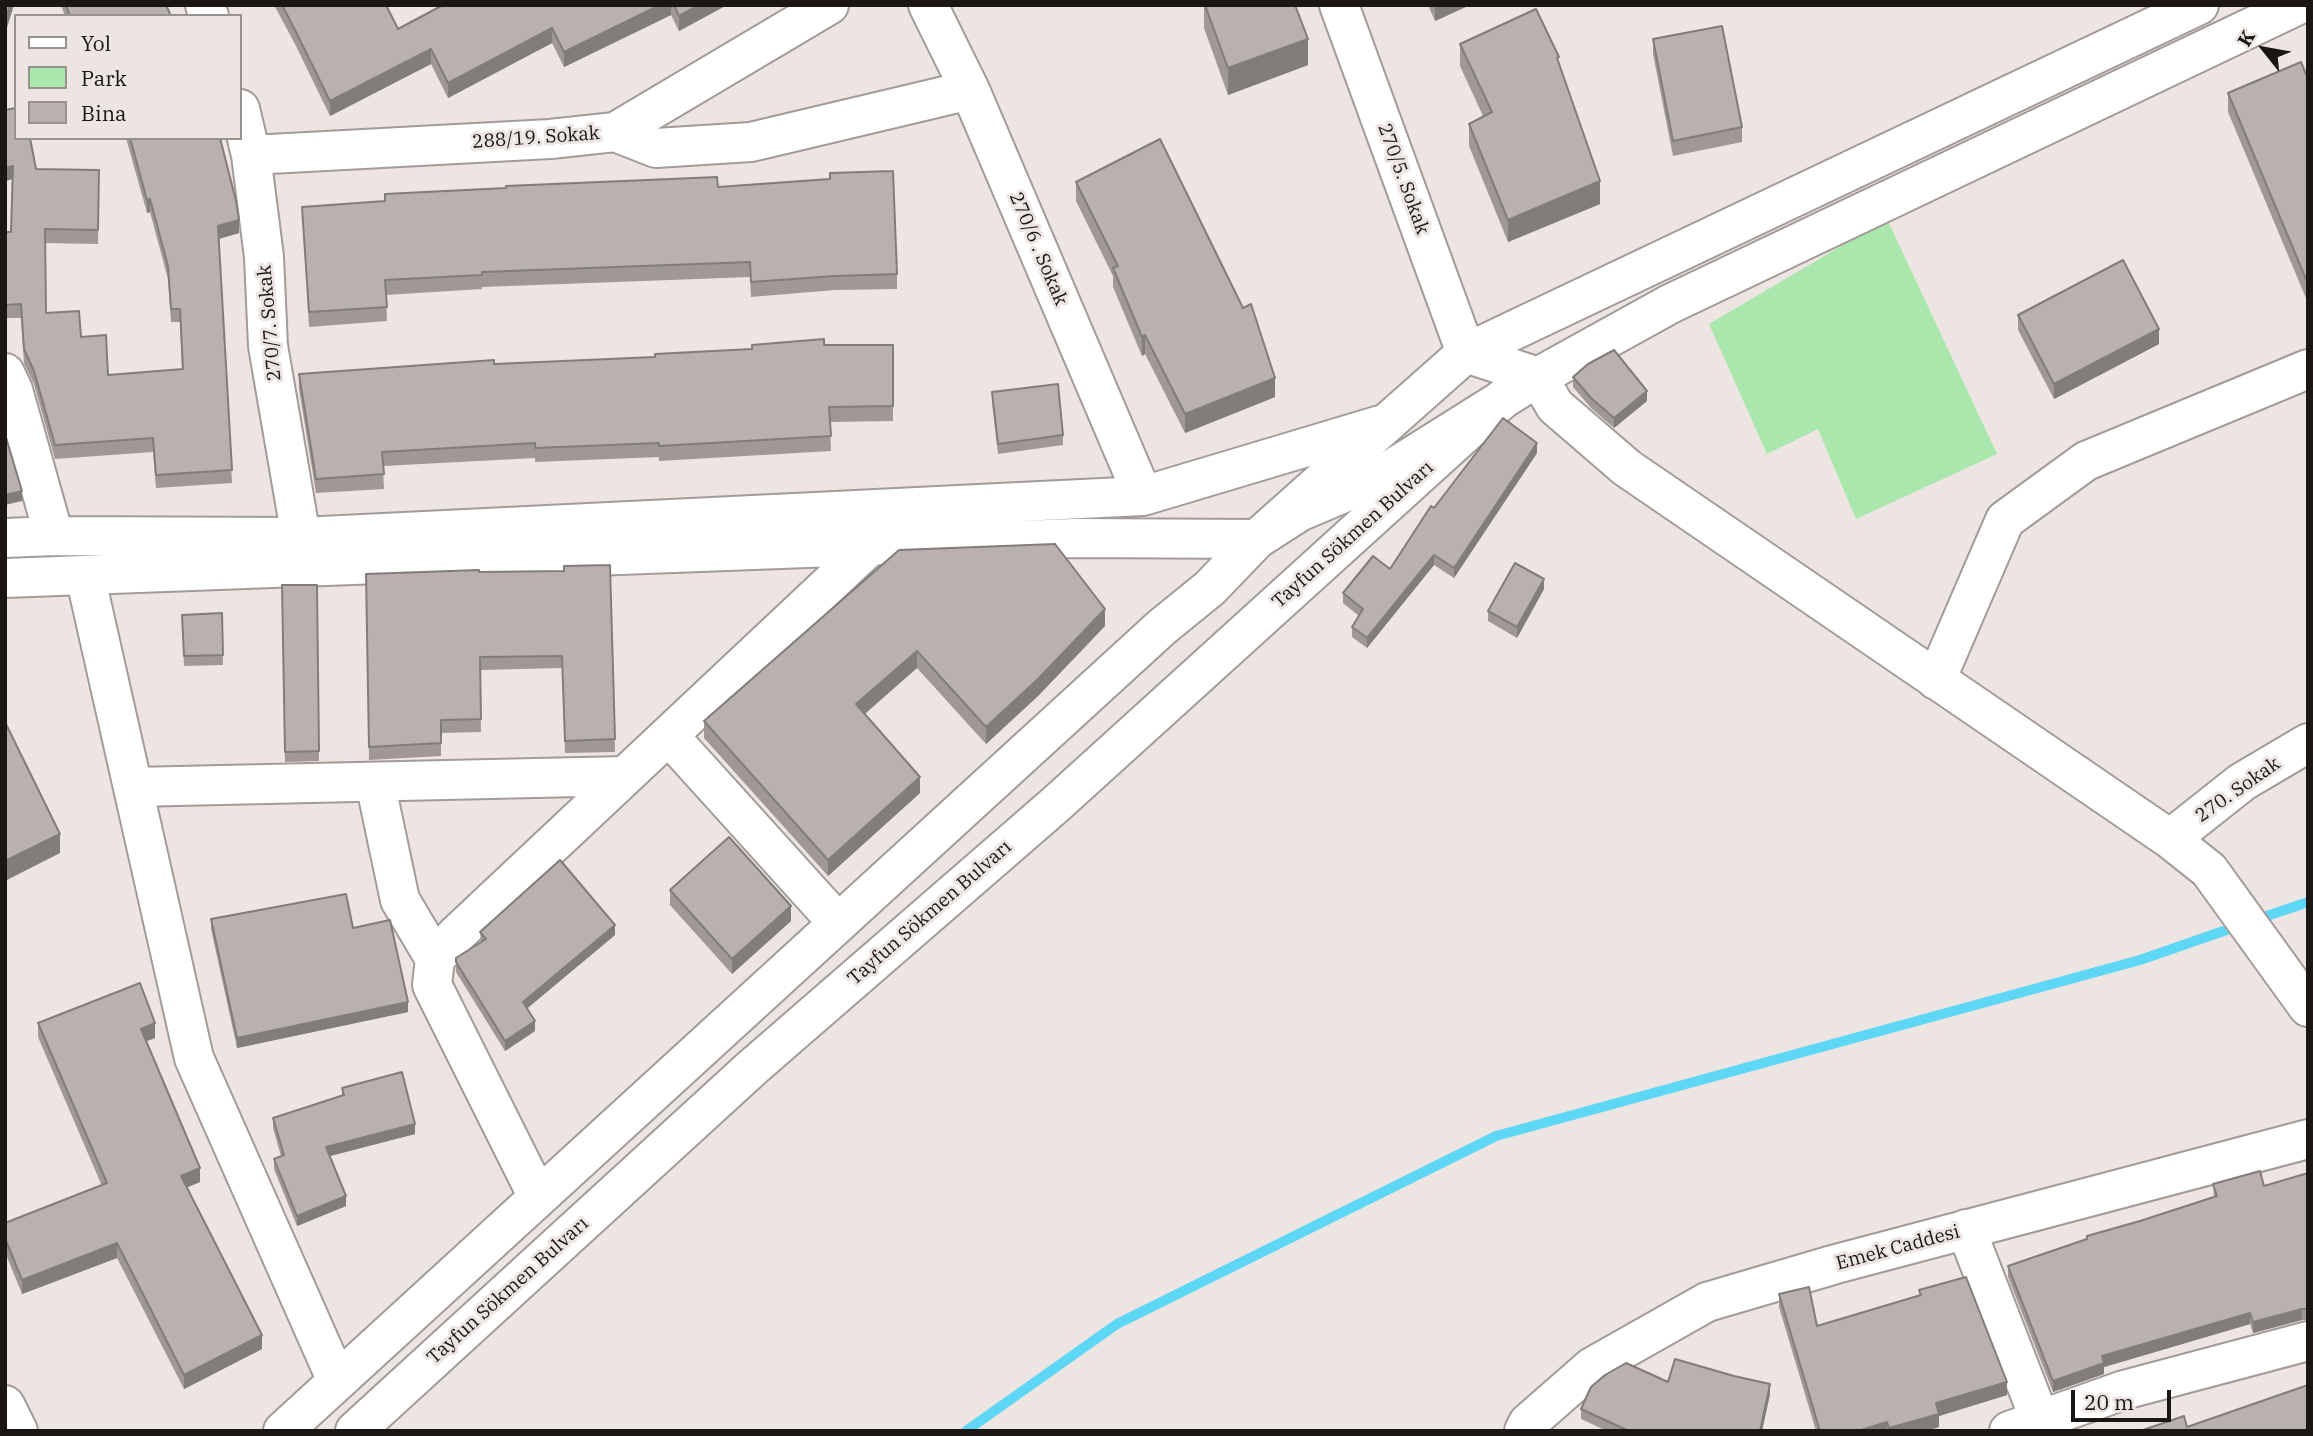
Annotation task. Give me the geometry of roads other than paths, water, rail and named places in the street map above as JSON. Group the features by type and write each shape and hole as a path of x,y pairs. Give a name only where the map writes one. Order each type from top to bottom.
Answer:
{"street":[{"name":"288/19. Sokak","path":"251,155 615,132 829,5"},
{"name":"270/6 . Sokak","path":"928,5 970,90 1143,496"},
{"name":"270/5. Sokak","path":"1339,5 1466,353"},
{"path":"283,1431 1162,627 1210,588 1256,539 1466,353 2199,5"},
{"path":"5,578 1076,538 1256,539 1299,512 1374,480 1522,386 1670,304 2298,5"},
{"path":"615,132 656,148 751,142 970,90"},
{"name":"270/7. Sokak","path":"242,117 251,155 264,257 268,346 301,537"},
{"path":"1466,353 1555,406 1627,468 2170,839 2209,870 2302,997"},
{"path":"1936,680 2005,520 2086,461 2308,369"},
{"path":"5,373 13,390 54,536"},
{"name":"Tayfun Sökmen Bulvarı","path":"355,1431 753,1067 1055,805 1522,386"},
{"path":"5,538 301,537 1143,496 1387,423"},
{"path":"538,1197 432,985 435,959 456,935 871,545"},
{"path":"85,575 194,1058 337,1381"},
{"path":"669,736 838,923"},
{"name":"270. Sokak","path":"2170,839 2242,782 2308,743"},
{"path":"133,787 625,776"},
{"path":"375,782 400,900 435,959"},
{"name":"Emek Caddesi","path":"1524,1431 1528,1423 1592,1367 1707,1302 1836,1264 2308,1139"},
{"path":"1966,1229 2030,1427 2124,1390 2308,1341"},
{"path":"5,1405 18,1431"}],"waterway":[{"path":"2255,920 2308,902"},
{"path":"966,1431 1117,1324 1496,1136 2140,960 2238,926"}]}
